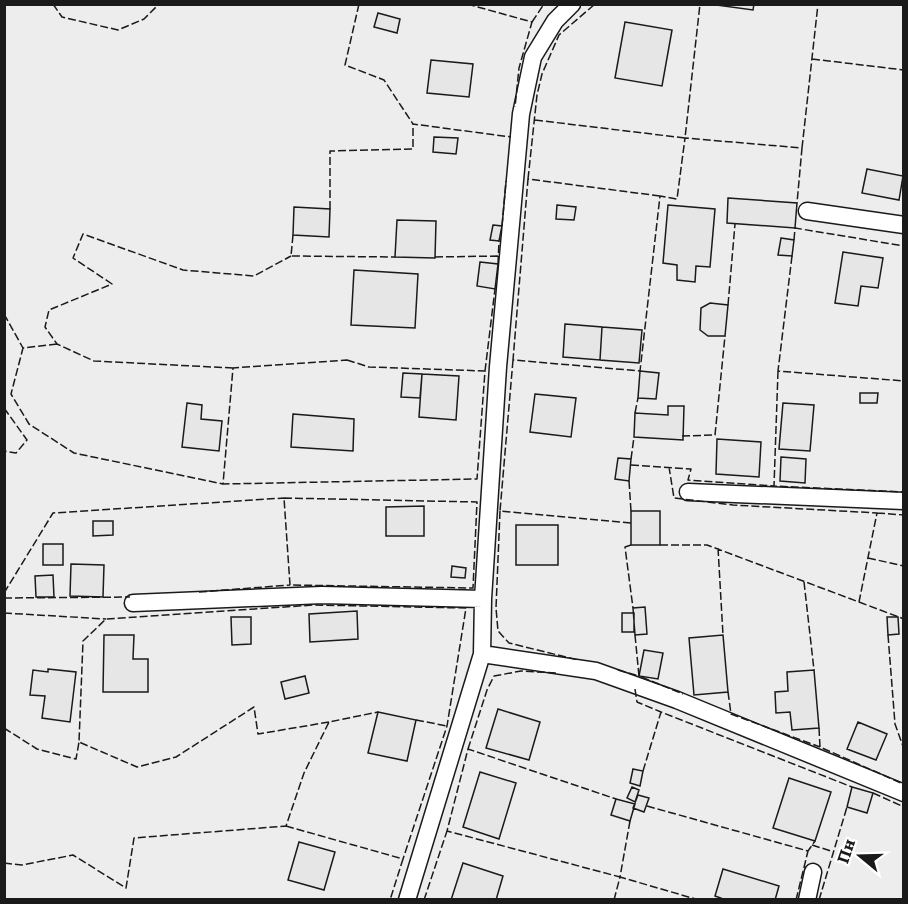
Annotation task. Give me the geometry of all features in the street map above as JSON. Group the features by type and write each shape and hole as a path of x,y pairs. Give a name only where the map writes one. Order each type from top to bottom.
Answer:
{"lane":[{"path":"407,900 482,654 483,599 498,367 521,114 533,57 555,21 572,4"},
{"path":"807,211 903,225"},
{"path":"688,492 903,501"},
{"path":"133,603 322,595 483,599"},
{"path":"482,654 596,670 677,700 903,793"},
{"path":"807,900 813,872"}],"shaded area":[{"path":"5,5 903,5 903,899 5,899"}],"building":[{"path":"709,4 754,4 753,10"},
{"path":"378,13 400,19 397,33 374,27"},
{"path":"625,22 672,30 662,86 615,78"},
{"path":"431,60 473,64 469,97 427,93"},
{"path":"434,137 458,138 456,154 433,152"},
{"path":"867,169 903,176 899,200 862,193"},
{"path":"728,198 797,203 795,228 727,223"},
{"path":"557,205 576,207 574,220 556,219"},
{"path":"668,205 715,209 710,267 696,266 695,282 677,280 677,265 663,263"},
{"path":"294,207 330,209 329,237 293,235"},
{"path":"397,220 436,221 435,258 395,257"},
{"path":"493,225 502,226 499,241 490,240"},
{"path":"781,238 794,240 792,256 778,255"},
{"path":"843,252 883,258 878,288 861,286 858,306 835,303"},
{"path":"480,262 498,264 495,289 477,286"},
{"path":"354,270 418,274 415,328 351,325"},
{"path":"710,303 728,305 725,336 708,336 700,330 701,308"},
{"path":"565,324 602,327 600,360 563,357"},
{"path":"602,327 642,330 639,363 600,360"},
{"path":"640,371 659,373 656,399 638,398"},
{"path":"403,373 422,374 420,398 401,397"},
{"path":"422,374 459,376 456,420 419,417"},
{"path":"860,393 878,393 877,403 860,403"},
{"path":"535,394 576,398 571,437 530,432"},
{"path":"187,403 202,405 201,419 222,421 219,451 182,447"},
{"path":"783,403 814,405 810,451 779,449"},
{"path":"668,406 684,406 683,440 634,437 635,413 668,415"},
{"path":"293,414 354,419 353,451 291,447"},
{"path":"717,439 761,442 759,477 716,474"},
{"path":"781,457 806,459 805,483 780,481"},
{"path":"618,458 631,459 629,481 615,479"},
{"path":"424,506 424,536 386,536 386,507"},
{"path":"631,511 660,511 660,545 631,545"},
{"path":"93,521 113,521 113,535 93,536"},
{"path":"516,525 558,525 558,565 516,565"},
{"path":"43,544 63,544 63,565 43,565"},
{"path":"71,564 104,565 103,597 70,596"},
{"path":"452,566 466,568 465,578 451,577"},
{"path":"53,575 54,597 36,597 35,576"},
{"path":"645,607 647,634 635,635 633,608"},
{"path":"357,611 358,639 310,642 309,614"},
{"path":"622,613 634,613 634,632 622,632"},
{"path":"231,617 251,617 251,644 232,645"},
{"path":"887,617 898,617 899,634 888,635"},
{"path":"104,635 134,635 133,659 148,659 148,692 103,692"},
{"path":"723,635 728,692 694,695 689,638"},
{"path":"644,650 663,653 658,679 639,676"},
{"path":"48,669 76,672 70,722 42,718 45,696 30,695 33,670 48,672"},
{"path":"814,670 819,728 792,730 790,712 776,713 775,692 788,691 787,672"},
{"path":"305,676 309,693 285,699 281,682"},
{"path":"498,709 540,722 529,760 486,748"},
{"path":"378,712 416,720 407,761 368,753"},
{"path":"858,722 887,734 876,760 847,749"},
{"path":"633,769 643,771 640,786 630,783"},
{"path":"480,772 516,783 499,839 463,827"},
{"path":"789,778 831,792 815,841 773,828"},
{"path":"632,787 639,790 635,802 627,798"},
{"path":"852,787 873,793 867,813 847,807"},
{"path":"638,795 649,798 644,812 633,808"},
{"path":"616,799 635,804 630,821 611,815"},
{"path":"299,842 335,852 324,890 288,880"},
{"path":"463,863 503,876 496,900 451,900"},
{"path":"723,869 779,886 775,900 726,900 715,896"}],"fence":[{"path":"53,4 62,17 118,30 144,19 159,4"},
{"path":"359,4 345,65 384,80 413,124 511,137"},
{"path":"467,4 532,22 519,68 515,107"},
{"path":"532,22 544,4"},
{"path":"528,179 537,95 542,74 559,35 595,4"},
{"path":"535,120 685,138 700,4"},
{"path":"802,148 818,4"},
{"path":"812,59 904,70"},
{"path":"330,209 330,151 413,149 413,124"},
{"path":"660,196 528,179 513,360 640,371 660,196 677,199 685,138 802,148 797,203"},
{"path":"502,226 506,181"},
{"path":"728,305 735,224"},
{"path":"794,240 795,228 904,246"},
{"path":"233,368 94,361 57,344 45,327 49,310 112,284 73,258 83,234 183,270 254,276 291,256"},
{"path":"293,235 291,256 395,257"},
{"path":"498,264 499,241"},
{"path":"435,257 498,256"},
{"path":"792,256 778,371 904,381"},
{"path":"485,371 495,289"},
{"path":"4,314 23,348"},
{"path":"682,436 715,435 725,336"},
{"path":"57,344 23,348 11,394 29,424 74,453 223,484"},
{"path":"347,360 369,367 485,371 477,479 223,484 233,368 347,360"},
{"path":"513,360 500,511 631,523"},
{"path":"778,371 774,486 904,492"},
{"path":"635,413 638,398"},
{"path":"4,408 27,440 16,453 4,451"},
{"path":"631,459 634,437"},
{"path":"631,465 691,469 688,480 774,486"},
{"path":"660,545 707,545 859,602 877,513 733,505 674,498 669,467"},
{"path":"629,481 631,511"},
{"path":"284,498 477,502 473,588 290,585 284,498"},
{"path":"4,593 53,513 284,498"},
{"path":"500,511 496,608 498,631 509,643 578,660"},
{"path":"877,513 904,515"},
{"path":"631,545 625,547 633,608"},
{"path":"718,548 723,635"},
{"path":"868,558 904,566"},
{"path":"804,582 814,670"},
{"path":"199,592 290,585"},
{"path":"4,598 130,597"},
{"path":"859,602 904,619"},
{"path":"329,722 258,734 254,707 176,757 137,767 79,742 83,641 106,619 314,605 466,608 447,726 403,859"},
{"path":"4,613 106,619"},
{"path":"635,635 639,676 683,694"},
{"path":"888,635 895,724 904,749"},
{"path":"618,670 639,676"},
{"path":"468,749 487,690 494,676 521,671 557,673"},
{"path":"635,689 637,702 661,712"},
{"path":"728,692 731,714 820,747"},
{"path":"4,863 22,865 73,855 126,888 134,838 286,826 304,773 329,722 378,712"},
{"path":"643,771 661,712 852,787"},
{"path":"416,720 447,726"},
{"path":"4,728 37,749 76,759 79,742"},
{"path":"819,728 820,747 901,783"},
{"path":"614,900 620,877 447,831 468,749 616,799"},
{"path":"873,793 904,807"},
{"path":"647,806 808,851 815,841"},
{"path":"819,900 847,807"},
{"path":"630,821 620,877 699,900"},
{"path":"286,826 403,859 390,900"},
{"path":"424,900 447,831"},
{"path":"812,845 834,852"},
{"path":"796,900 808,851"}]}
